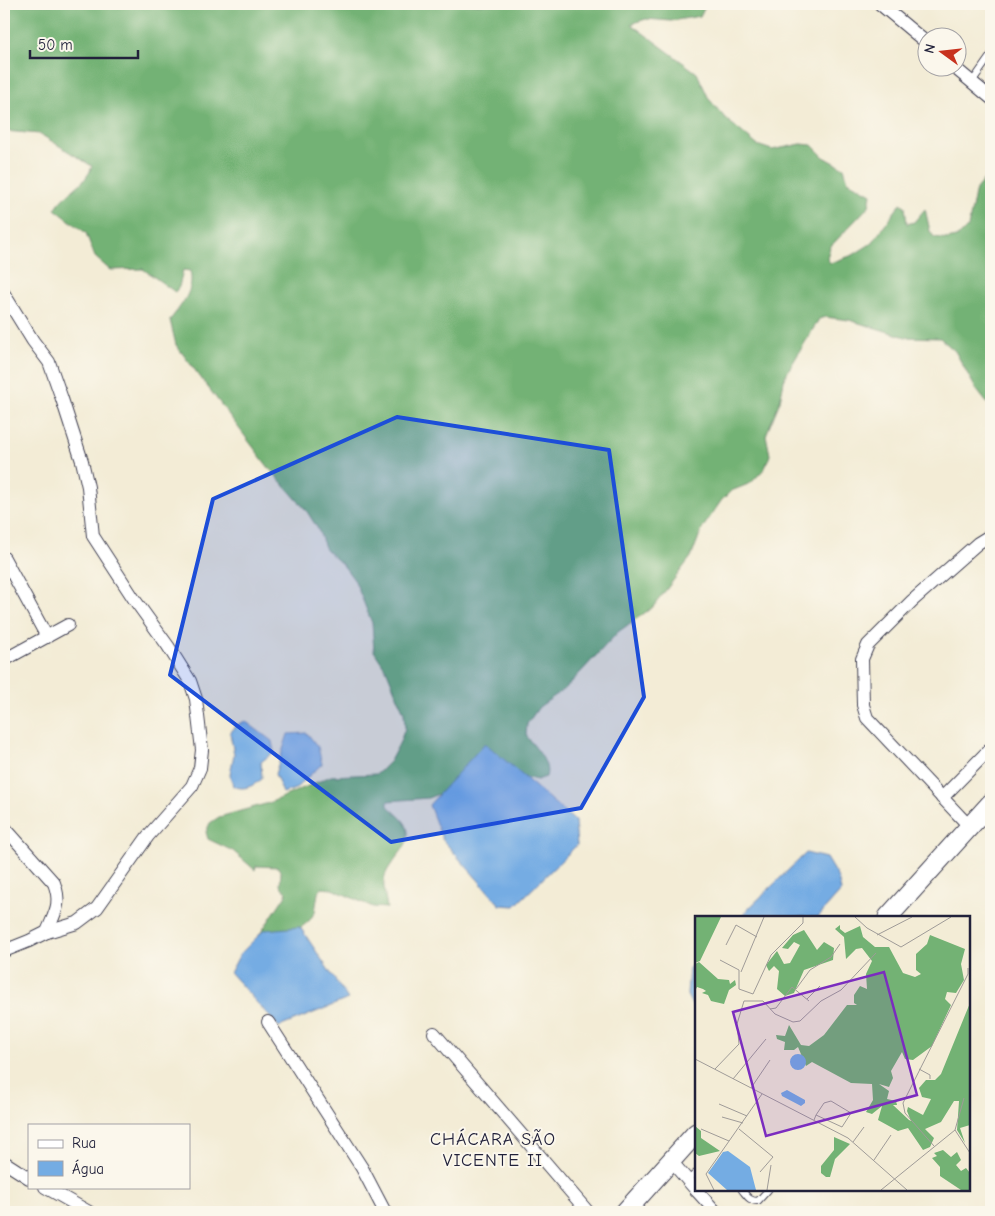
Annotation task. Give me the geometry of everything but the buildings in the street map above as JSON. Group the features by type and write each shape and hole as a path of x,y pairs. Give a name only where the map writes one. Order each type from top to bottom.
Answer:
{"main road":[{"path":"889,916 991,802"},
{"path":"625,1212 695,1134"}],"street":[{"path":"880,4 918,36"},
{"path":"967,78 991,98"},
{"path":"4,294 33,342 49,362 82,461 88,486 93,536 190,681 196,699 202,742 200,768 192,786 148,836 97,908 78,923 47,932 4,951"},
{"path":"969,826 867,718 863,705 862,660 868,646 912,601 978,543 991,535"},
{"path":"4,558 47,637"},
{"path":"4,660 68,625"},
{"path":"942,798 991,748"},
{"path":"4,826 54,883 58,894 58,906 47,932"},
{"path":"268,1022 362,1168 385,1212"},
{"path":"434,1033 588,1212"},
{"path":"671,1161 694,1183"},
{"path":"4,1162 28,1177"},
{"path":"47,1188 90,1212"},
{"path":"700,1191 716,1212"}],"lane":[{"path":"972,82 991,55"},
{"path":"743,1191 749,1199 754,1201 758,1201 767,1191"}],"highlighted area":[{"path":"397,417 609,450 644,697 581,808 391,842 170,675 213,499"}],"green space":[{"path":"4,4 707,4 700,16 671,21 646,19 631,24 697,73 709,99 725,118 757,145 772,150 801,144 812,145 824,157 844,168 848,181 871,194 869,206 830,247 827,258 830,263 853,255 872,243 901,203 905,206 907,224 914,222 925,209 930,231 934,237 948,239 959,236 968,227 976,189 991,171 991,408 976,389 955,351 940,338 906,337 849,320 825,317 819,319 785,376 780,401 766,435 770,455 765,468 751,483 731,491 721,501 702,529 691,557 653,607 618,632 566,688 539,707 527,724 526,735 544,760 547,771 546,777 537,780 498,771 428,798 388,801 388,806 405,823 408,838 386,873 384,890 387,908 373,907 332,889 322,888 318,893 315,912 309,921 288,938 256,940 287,893 280,885 281,873 278,867 256,866 255,870 233,851 208,839 206,832 210,823 219,817 269,803 331,776 377,774 390,761 400,742 405,728 404,713 387,671 374,651 372,623 355,581 343,565 326,550 318,529 306,510 269,468 176,345 170,320 189,291 191,285 190,271 183,270 179,287 175,292 143,269 110,270 95,257 86,233 55,209 85,178 92,166 40,134 4,131"}],"water":[{"path":"245,721 272,741 274,752 261,762 262,779 252,786 241,788 233,786 230,775 234,754 230,733 237,725"},
{"path":"307,733 318,747 322,764 295,789 283,793 275,774 288,734"},
{"path":"485,743 575,821 577,845 515,906 500,905 442,839 429,805"},
{"path":"806,853 826,858 838,878 841,891 819,916 741,916"},
{"path":"300,927 348,999 279,1027 230,973 240,954 264,930"},
{"path":"695,962 695,1011 687,995 689,968"}],"district":[{"name":"CHÁCARA SÃO VICENTE II","path":"493,1149"}]}
